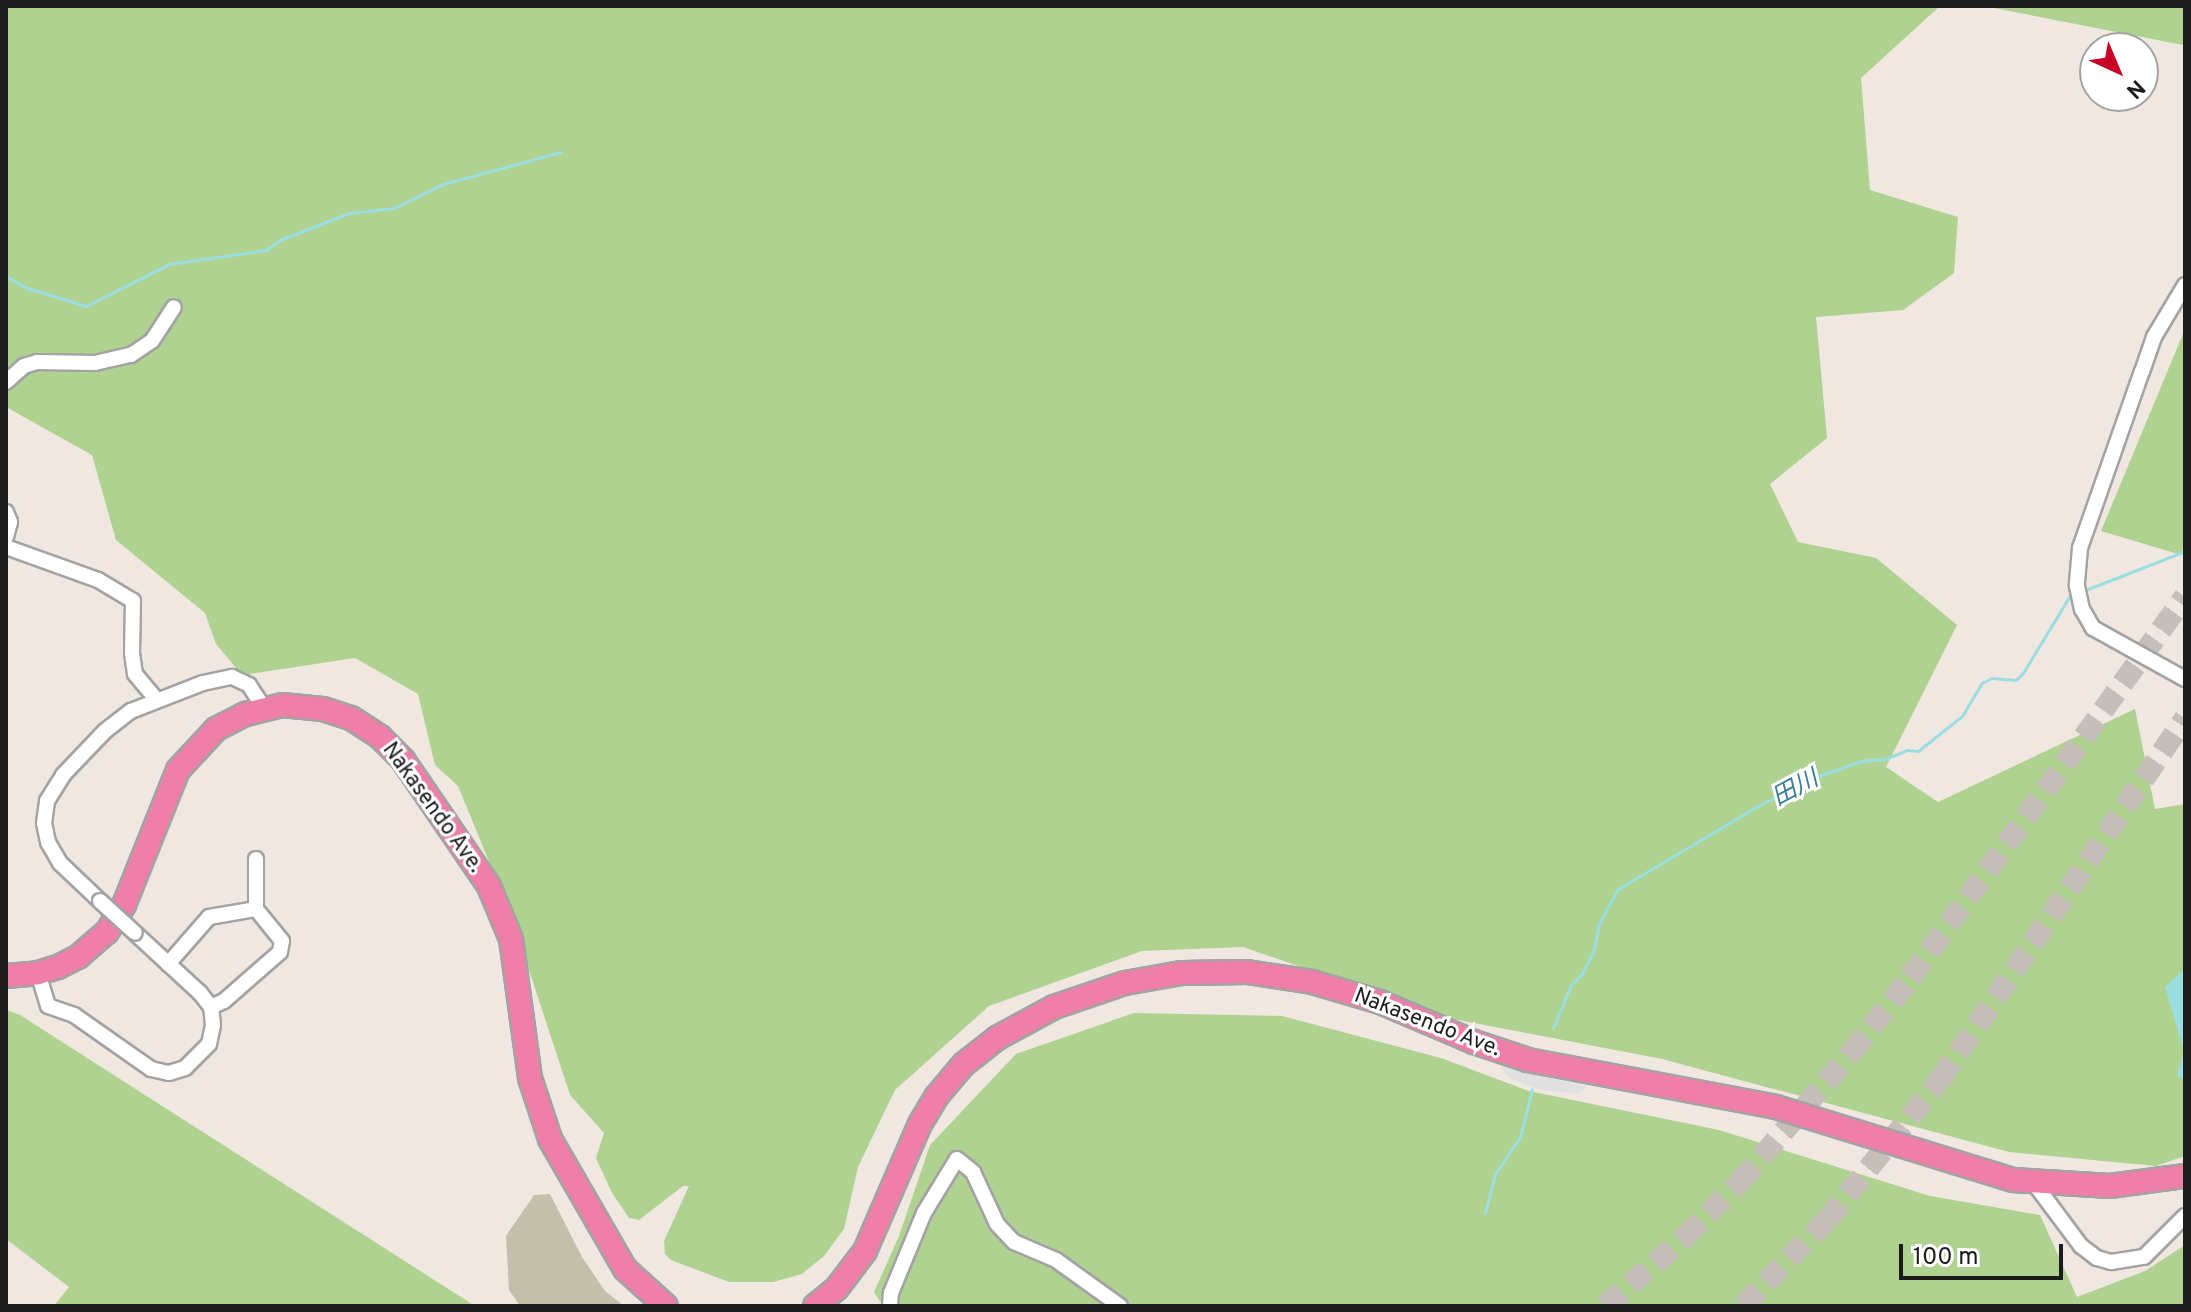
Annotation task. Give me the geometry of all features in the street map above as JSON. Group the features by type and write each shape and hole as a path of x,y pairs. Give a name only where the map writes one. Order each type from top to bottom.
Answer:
{"highway":[{"name":"Nakasendo Ave.","path":"6,976 38,973 78,957 115,922 170,788 188,755 216,729 264,708 302,705 323,709 368,728 403,760 471,858 501,911 511,939 530,1078 550,1139 625,1269 666,1306"},
{"name":"Nakasendo Ave.","path":"822,1304 865,1251 920,1124 936,1097 964,1064 997,1038 1054,1007 1125,983 1182,973 1247,972 1312,982 1380,1002 1516,1057 1568,1070 1776,1107 1992,1175 2034,1183 2110,1186 2185,1176"}],"street":[{"path":"2185,285 2154,337 2080,548 2077,586 2082,609 2093,628 2185,679"},
{"path":"6,382 24,366 37,362 95,363 131,355 152,341 174,307"},
{"path":"6,512 10,522 6,537"},
{"path":"6,547 98,580 133,601 132,653 135,674 157,700"},
{"path":"38,973 48,1006 74,1015 151,1069 169,1073 185,1068 209,1044 213,1025 211,1007 60,863 48,842 44,823 47,801 63,775 105,731 131,711 203,683 232,677 249,685 264,708"},
{"path":"211,1007 224,1001 280,952 282,941 256,909 256,859"},
{"path":"168,964 209,917 256,909"},
{"path":"890,1306 891,1293 924,1213 957,1159 973,1172 997,1224 1014,1242 1056,1260 1120,1306"},
{"path":"2034,1183 2081,1246 2097,1258 2111,1262 2144,1257 2185,1216"}],"shaded area":[{"path":"1500,1066 1587,1087 1577,1094 1538,1089 1510,1078"},
{"path":"550,1194 582,1257 605,1291 624,1306 520,1306 509,1290 506,1236 534,1195"}],"green space":[{"path":"6,6 1940,6 1861,78 1870,190 1958,217 1954,273 1903,310 1816,317 1827,438 1770,484 1798,542 1876,558 1957,625 1886,767 1938,802 2135,709 2155,809 2185,804 2185,1156 2156,1166 2009,1152 1662,1059 1453,1019 1243,947 1142,951 989,1006 895,1090 858,1167 844,1229 824,1256 802,1274 773,1282 729,1282 671,1260 665,1254 664,1241 689,1186 683,1186 639,1220 629,1218 612,1193 596,1158 604,1133 570,1095 511,915 458,786 435,765 418,694 355,658 242,675 216,644 205,613 116,540 92,455 6,407"},
{"path":"1984,6 2185,6 2185,46 2159,40 2159,32 2117,32"},
{"path":"2185,329 2185,549 2178,554 2101,531"},
{"path":"6,1010 20,1015 475,1306 54,1306 69,1287 6,1239"},
{"path":"1134,1013 1282,1016 1441,1058 1529,1091 1719,1130 1930,1196 2040,1215 2077,1297 2145,1271 2185,1245 2185,1306 883,1306 874,1292 899,1236 930,1145 1016,1054"}],"water":[{"path":"2185,969 2184,1079 2177,1076 2184,1051 2165,987"}],"waterway":[{"path":"6,276 24,287 86,306 169,264 266,250 280,240 349,213 394,208 443,184 561,152"},
{"name":"田川","path":"2088,589 2185,551"},
{"name":"田川","path":"1553,1028 1571,985 1582,974 1594,949 1599,924 1618,889 1761,804 1821,775 1861,761 1885,759 1907,750 1918,751 1962,716 1982,683 1992,678 2016,680 2023,673 2069,597"},
{"name":"田川","path":"1485,1213 1495,1174 1520,1137 1532,1089"}],"tunnel":[{"path":"1605,1306 1685,1237 1740,1182 1851,1053 1910,978 2185,597"},
{"path":"1743,1306 1827,1220 1940,1080 2185,718"}]}
